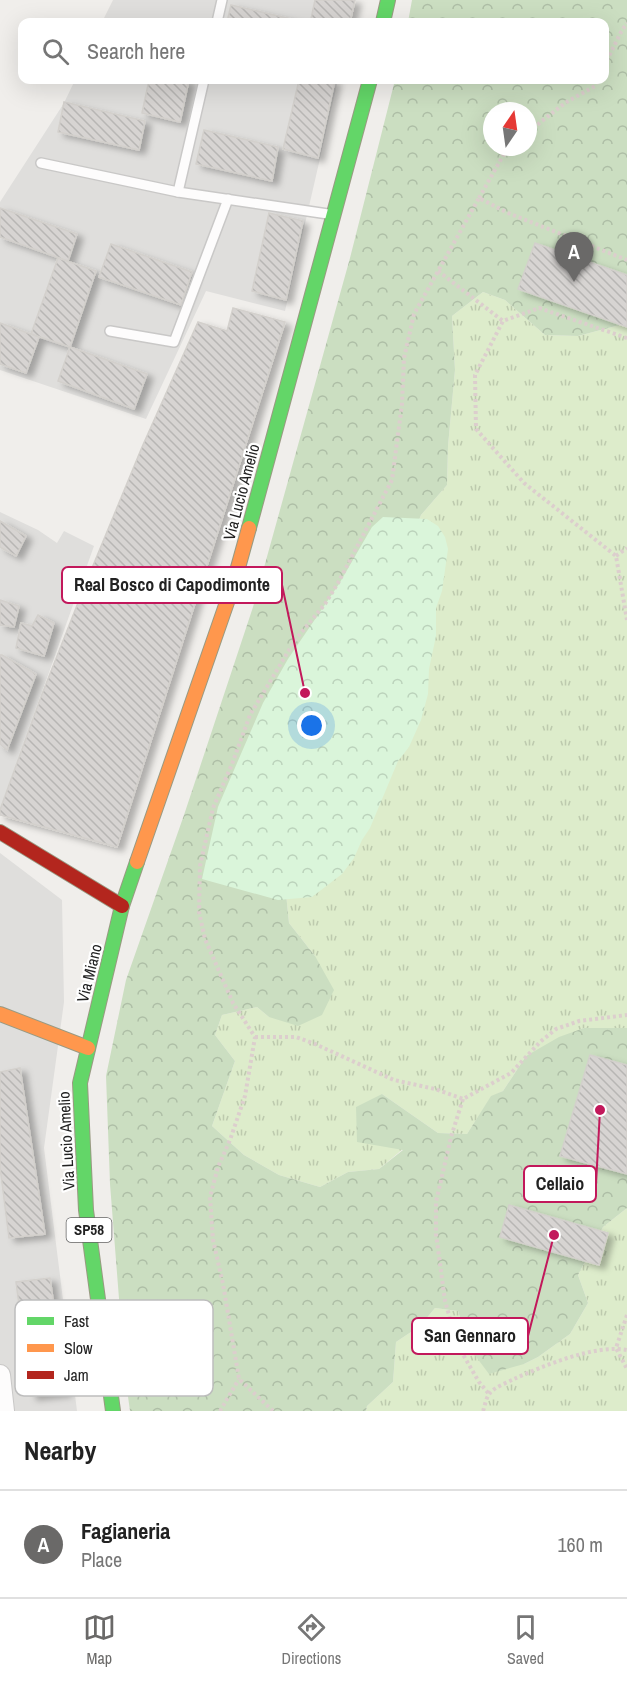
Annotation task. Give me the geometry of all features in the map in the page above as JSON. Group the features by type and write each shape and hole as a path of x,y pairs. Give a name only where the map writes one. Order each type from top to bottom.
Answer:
{"main road":[{"path":"384,18 388,0"},
{"name":"Via Lucio Amelio","path":"122,906 234,582 369,84"},
{"path":"0,832 122,906"},
{"name":"Via Miano","path":"88,1048 122,906"},
{"path":"0,1014 88,1048"},
{"name":"Via Lucio Amelio","path":"88,1048 80,1083 86,1210 98,1300"},
{"name":"Via Lucio Amelio","path":"111,1396 113,1411"}],"street":[{"path":"0,1375 4,1411"}],"lane":[{"path":"218,18 222,0"},
{"path":"178,192 203,84"},
{"path":"41,163 178,192 334,215"},
{"path":"110,331 174,342 228,199"}],"path":[{"path":"609,56 627,23"},
{"path":"537,125 565,103 596,84"},
{"path":"273,1411 239,1379 213,1240 210,1197 218,1167 245,1096 255,1037 232,1003 205,939 199,912 200,866 213,808 250,715 295,640 338,583 392,480 402,404 404,358 414,314 503,156"},
{"path":"479,198 508,213 627,260"},
{"path":"438,272 502,321"},
{"path":"627,338 539,308 502,321 475,375 476,429 524,483 616,556 627,620"},
{"path":"616,556 627,548"},
{"path":"489,1394 479,1382 458,1346 445,1301 436,1234 436,1202 451,1137 464,1099 511,1072 556,1029 579,1021 627,1015"},
{"path":"255,1037 296,1037 394,1080 435,1089 464,1099"},
{"path":"627,1315 616,1348 627,1369"},
{"path":"483,1411 489,1394 504,1384 546,1364 616,1348 627,1350"},
{"path":"220,1411 239,1379"}],"shaded area":[{"path":"113,0 355,0 351,18 104,18"},
{"path":"73,84 337,84 285,311 206,291 146,419 0,370 0,202 64,103"},
{"path":"0,512 38,530 57,543 64,531 94,546 0,810"},
{"path":"0,853 62,900 64,1002 44,1148 63,1300 15,1300 15,1396 75,1396 77,1411 0,1411"}],"green space":[{"path":"412,0 627,0 627,323 578,336 545,335 505,300 483,292 452,316 455,370 447,485 421,515 284,874 289,923 315,956 334,990 322,1015 298,1026 269,1017 257,1007 222,1015 215,1035 235,1061 212,1126 244,1155 279,1175 320,1187 348,1172 379,1169 403,1150 357,1142 356,1107 382,1094 438,1133 467,1134 491,1096 503,1091 526,1056 559,1037 584,1028 627,1028 627,1208 603,1227 578,1275 588,1303 570,1334 524,1364 489,1374 471,1350 458,1311 435,1308 420,1326 396,1342 393,1382 367,1406 366,1411 130,1411 128,1396 213,1396 213,1300 119,1300 110,1184 106,1076 126,980 253,607 350,258 394,84 609,84 609,18 409,18"},
{"path":"483,292 505,300 545,335 578,336 627,323 627,1028 584,1028 526,1056 503,1091 491,1097 467,1134 438,1133 382,1094 403,1149 379,1169 348,1172 320,1187 279,1175 244,1155 212,1126 235,1061 215,1035 222,1015 257,1007 269,1017 315,956 289,923 284,874 421,515 447,485 455,370 452,316"},
{"path":"383,517 427,519 438,526 445,537 448,549 442,591 436,608 436,636 429,669 428,694 421,720 409,747 398,761 370,828 354,858 342,874 312,897 278,900 202,879 218,807 263,703 288,659 339,584 372,527"},
{"path":"627,1208 627,1411 366,1411 367,1406 393,1382 396,1342 420,1326 435,1308 458,1311 471,1350 524,1364 570,1334 588,1303 578,1275 603,1227"}],"building":[{"path":"315,0 355,0 351,18 311,18"},
{"path":"231,5 287,18 228,18"},
{"path":"148,84 188,84 180,122 142,113"},
{"path":"298,84 334,84 318,158 283,149"},
{"path":"64,102 145,121 139,150 58,132"},
{"path":"204,130 278,147 272,181 196,164"},
{"path":"0,208 77,234 68,261 0,237"},
{"path":"269,213 303,221 286,300 252,291"},
{"path":"535,243 627,275 627,327 518,289"},
{"path":"111,244 192,272 181,305 99,277"},
{"path":"58,258 96,271 70,347 31,334"},
{"path":"233,308 285,322 117,847 0,815 42,694 85,585 142,447 198,322 227,331"},
{"path":"0,323 39,337 26,373 0,364"},
{"path":"70,347 147,374 134,409 58,381"},
{"path":"0,521 26,536 16,556 0,547"},
{"path":"0,600 19,606 14,627 0,625"},
{"path":"38,615 54,623 44,656 16,648 21,623 32,626"},
{"path":"0,655 36,674 7,750 0,744"},
{"path":"590,1055 627,1065 627,1174 560,1156"},
{"path":"20,1068 45,1234 9,1238 0,1167 0,1072"},
{"path":"509,1205 608,1233 599,1265 500,1237"},
{"path":"50,1278 53,1300 18,1300 16,1282"}],"traffic: fast":[{"path":"384,18 388,0"},
{"path":"249,528 369,84"},
{"path":"98,1300 86,1210 80,1083 122,906 137,862"},
{"path":"111,1396 113,1411"}],"traffic: slow":[{"path":"137,862 234,582 249,528"},
{"path":"0,1014 88,1048"}],"traffic: jam":[{"path":"0,832 122,906"}],"place":[{"name":"Fagianeria","path":"574,282"},
{"name":"Real Bosco di Capodimonte","path":"305,693"},
{"name":"Cellaio","path":"600,1110"},
{"name":"San Gennaro","path":"554,1235"}]}
